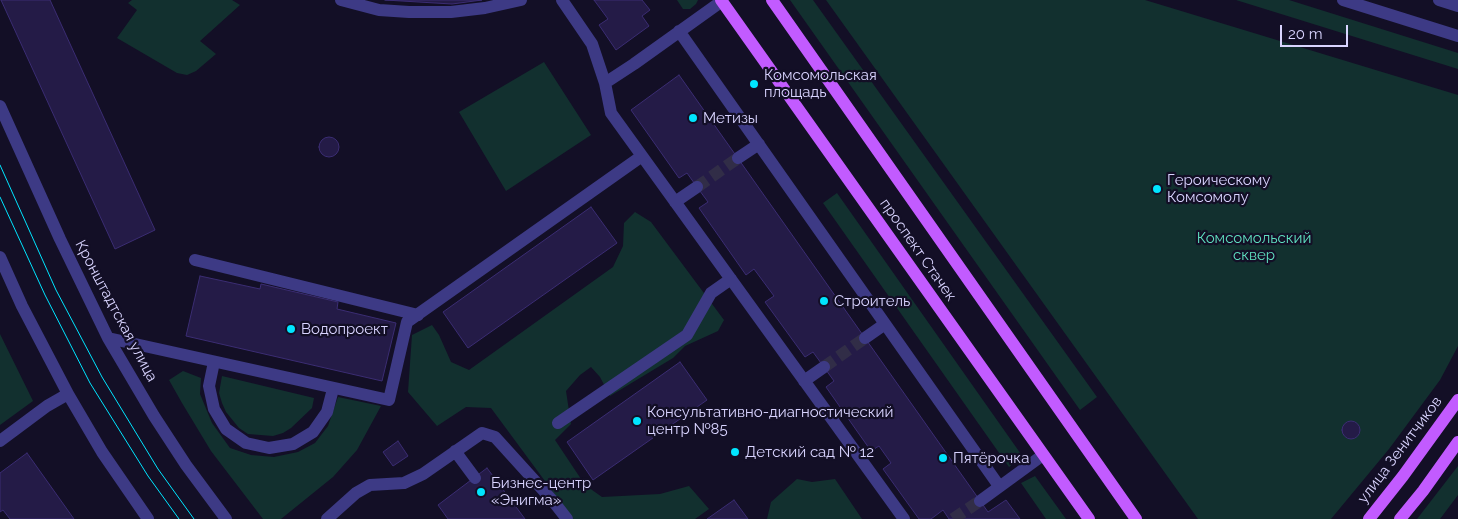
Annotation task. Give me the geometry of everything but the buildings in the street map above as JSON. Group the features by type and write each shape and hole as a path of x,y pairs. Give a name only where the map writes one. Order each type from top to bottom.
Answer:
{"main road":[{"name":"проспект Стачек","path":"722,0 1089,519"},
{"name":"проспект Стачек","path":"772,0 1136,519"},
{"name":"улица Зенитчиков","path":"1369,519 1458,400"},
{"path":"1400,519 1424,491 1458,442"}],"street":[{"path":"341,0 357,2 379,10 409,12 451,12 485,8 521,0"},
{"path":"562,0 592,44 605,83 611,112 904,519"},
{"path":"605,83 722,0"},
{"path":"1343,0 1458,36"},
{"path":"1439,0 1458,6"},
{"path":"679,31 1000,486"},
{"name":"Кронштадтская улица","path":"0,106 60,239 108,338 186,464 226,519"},
{"path":"738,158 758,144"},
{"path":"108,338 389,400 407,322 642,156"},
{"path":"675,202 697,187"},
{"path":"0,257 22,306 68,394 102,452 148,519"},
{"path":"195,260 418,315"},
{"path":"558,423 687,335 711,293 731,279"},
{"path":"865,338 885,324"},
{"path":"214,362 209,386 214,409 226,429 246,443 270,448 293,444 314,432 327,412 333,389"},
{"path":"804,381 824,368"},
{"path":"0,441 47,406 68,394"},
{"path":"327,519 356,493 370,485 404,483 423,474 482,433 495,437 567,519"},
{"path":"456,451 475,478"},
{"path":"980,501 1043,455"}],"green space":[{"path":"132,0 232,0 240,5 200,41 216,54 196,71 187,75 177,73 117,38 137,10 128,3"},
{"path":"677,0 698,0 690,9 683,9"},
{"path":"790,0 813,0 1097,397 1080,410"},
{"name":"Комсомольский сквер","path":"826,0 1145,0 1458,95 1458,346 1440,380 1389,449 1331,519 1198,519"},
{"path":"1236,0 1289,0 1458,53 1458,69"},
{"path":"544,62 591,135 506,191 459,112"},
{"path":"837,193 1023,457 1009,467 823,203"},
{"path":"635,212 651,222 724,320 718,331 685,346 673,358 610,396 600,377 591,367 580,375 566,391 571,424 555,440 585,485 602,497 660,494 689,486 709,509 695,519 573,519 491,408 466,407 437,426 408,392 412,335 432,325 439,335 451,362 469,370 613,267 623,246 624,223"},
{"path":"0,334 33,401 0,425"},
{"path":"183,371 201,378 200,394 212,423 230,448 251,455 274,457 298,452 315,443 328,426 338,397 381,406 357,450 333,477 281,519 263,519 211,451 169,380"},
{"path":"222,376 314,398 312,408 283,433 273,436 248,434 239,428 226,412 219,393"},
{"path":"1458,466 1458,495 1440,519 1417,519"},
{"path":"1035,476 1066,519 1046,519 1021,483"},
{"path":"797,479 812,482 835,479 862,519 767,519 771,502"}],"tunnel":[{"path":"697,187 738,158"},
{"path":"824,367 865,338"},
{"path":"953,519 980,501"}],"tram line":[{"path":"0,165 56,290 102,377 158,469 194,519"},
{"path":"0,197 45,295 90,383 148,476 179,519"}],"place":[{"name":"Комсомольская площадь","path":"754,84"},
{"name":"Метизы","path":"693,118"},
{"name":"Героическому Комсомолу","path":"1157,189"},
{"name":"Строитель","path":"824,301"},
{"name":"Водопроект","path":"291,329"},
{"name":"Консультативно-диагностический центр №85","path":"637,421"},
{"name":"Детский сад № 12","path":"735,452"},
{"name":"Пятёрочка","path":"943,458"},
{"name":"Бизнес-центр «Энигма»","path":"481,492"}]}
